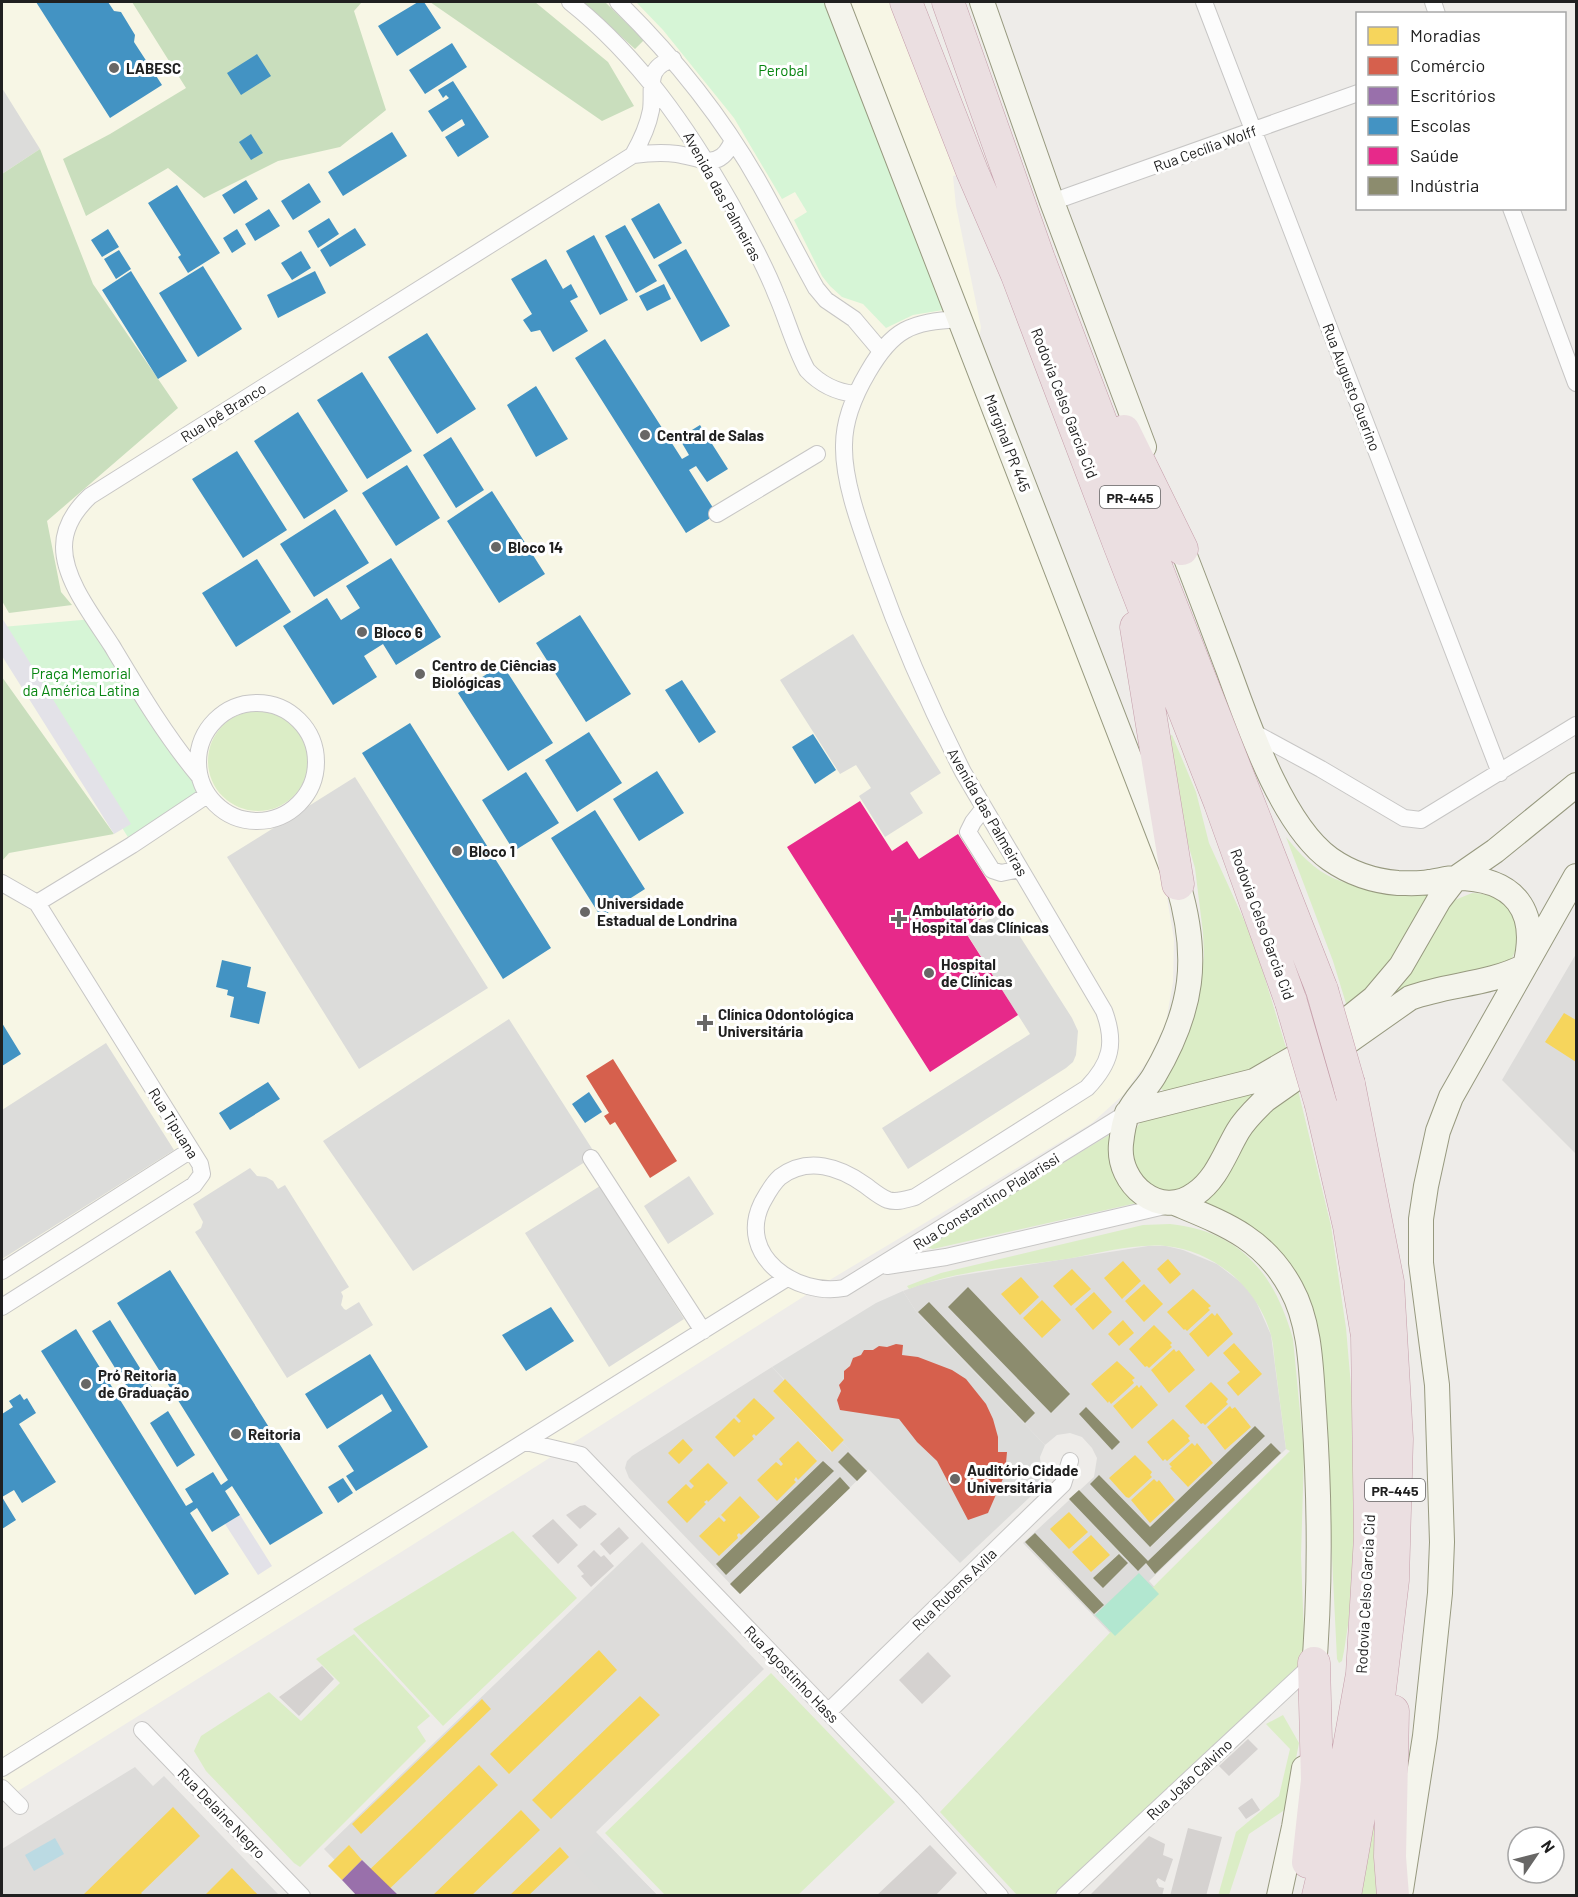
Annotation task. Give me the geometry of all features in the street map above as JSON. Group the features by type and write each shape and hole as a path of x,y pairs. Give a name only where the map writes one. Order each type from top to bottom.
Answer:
{"highway":[{"path":"897,2 972,171"},
{"name":"Rodovia Celso Garcia Cid","path":"906,2 972,171 1017,275 1220,803 1291,1002 1321,1105 1349,1226 1367,1336 1370,1537 1362,1674 1336,1819 1318,1896"},
{"name":"Rodovia Celso Garcia Cid","path":"948,2 1040,259 1322,990 1349,1084 1388,1282 1397,1439 1393,1580 1377,1714 1344,1896"},
{"path":"1040,259 1182,549"},
{"path":"1119,544 1142,656 1178,884"},
{"path":"1393,1580 1390,1857 1394,1896"},
{"path":"1304,1896 1317,1780 1314,1663"}],"main road":[{"name":"Marginal PR 445","path":"837,2 1178,884 1186,913 1191,964 1188,993 1180,1022 1171,1048 1152,1080 1127,1113"},
{"name":"PR-445","path":"982,2 1052,202 1251,731 1290,814 1310,841 1329,859 1347,870 1363,876 1396,882 1429,882 1456,878"},
{"path":"1279,1896 1306,1756 1314,1663 1319,1560 1318,1475 1311,1372 1302,1316 1291,1288 1260,1248 1245,1235 1228,1225 1177,1204 1156,1202 1134,1185 1123,1167 1121,1144 1127,1113 1254,1081 1297,1056 1374,998 1401,966 1439,900 1456,878 1495,851 1576,785"},
{"path":"1177,1204 1195,1194 1210,1181 1239,1129 1265,1100 1398,1005 1425,992 1490,980 1525,966 1576,876"},
{"path":"1456,878 1495,884 1515,898 1525,912 1529,929 1529,950 1525,966"},
{"name":"PR-445","path":"1400,1896 1425,1736 1442,1552 1437,1385 1421,1263 1421,1219 1438,1131 1451,1097 1525,966"}],"street":[{"name":"Avenida das Palmeiras","path":"570,2 621,48 651,82 707,160 746,231 776,293 807,370 815,380 840,391 855,394"},
{"path":"618,2 673,58 733,140 761,186 816,288 826,300 854,319 881,351"},
{"name":"Rua Augusto Guerino","path":"1204,2 1500,773"},
{"path":"633,155 648,123 651,109 651,82 657,67 662,62 673,58"},
{"name":"Rua Cecília Wolff","path":"1052,202 1356,94"},
{"path":"633,155 675,154 716,160 729,151 733,140"},
{"name":"Rua Ipê Branco","path":"199,776 166,734 74,584 64,550 65,532 80,505 90,496 633,155"},
{"path":"1512,210 1576,383"},
{"name":"Avenida das Palmeiras","path":"844,1288 831,1291 811,1288 787,1278 762,1254 755,1222 769,1189 780,1178 795,1169 816,1165 833,1168 850,1175 887,1200 915,1197 1087,1088 1104,1066 1112,1041 1104,1011 945,738 920,685 856,517 844,448 844,435 855,394 887,343 902,332 935,320 960,319"},
{"path":"717,514 817,454"},
{"path":"248,703 267,703 286,710 301,722 312,739 317,758 315,777 307,795 289,812 276,819 257,822 237,818 220,809 207,795 199,776 198,756 203,737 213,721 229,709 238,706 248,703"},
{"path":"1251,731 1404,818 1421,820 1576,725"},
{"path":"36,903 132,845 207,795"},
{"path":"984,808 968,832 992,870 1001,873 1020,869"},
{"name":"Rua Tipuana","path":"2,883 36,903 202,1170 197,1182 2,1307"},
{"name":"Rua Constantino Pialarissi","path":"844,1288 1127,1113"},
{"path":"2,1271 191,1150"},
{"path":"591,1158 703,1331"},
{"path":"880,1267 946,1257 1177,1204"},
{"path":"2,1768 787,1278"},
{"name":"Rua Agostinho Hass","path":"526,1442 581,1455 911,1798 1000,1896"},
{"name":"Rua Rubens Avila","path":"829,1712 1063,1484 1070,1461"},
{"name":"Rua João Calvino","path":"1064,1896 1314,1663"},
{"name":"Rua Delaine Negro","path":"142,1730 302,1896"},
{"path":"2,1788 20,1806"}],"shaded area":[{"name":"Universidade Estadual de Londrina","path":"2,2 902,2 972,171 953,176 956,206 981,327 974,370 1145,827 1165,886 1174,939 1173,982 1166,1022 1148,1060 1123,1095 1092,1123 833,1278 406,1549 2,1801"},
{"path":"2,88 40,149 2,174"},
{"path":"2,618 131,824 114,834 2,656"},
{"path":"853,634 941,773 910,793 923,813 885,837 859,796 871,788 856,765 840,774 780,680"},
{"path":"355,777 488,988 359,1069 227,857"},
{"path":"1003,910 1072,1018 1078,1031 1076,1055 1073,1062 1066,1068 908,1169 882,1128 1030,1034 967,934"},
{"path":"1576,954 1576,1154 1502,1080"},
{"path":"509,1019 596,1155 413,1271 323,1141"},
{"path":"106,1043 174,1150 2,1259 2,1110"},
{"path":"250,1168 257,1176 273,1181 278,1189 285,1185 349,1287 341,1292 343,1296 341,1305 346,1310 359,1302 373,1325 287,1378 195,1232 201,1228 203,1222 193,1204"},
{"path":"689,1176 714,1214 668,1244 644,1206"},
{"path":"600,1186 684,1319 609,1367 525,1233"},
{"path":"1148,1246 1166,1246 1183,1250 1217,1264 1243,1284 1255,1299 1271,1335 1286,1449 1149,1581 1161,1594 1115,1638 1023,1543 1094,1477 1097,1458 1092,1448 1082,1437 1070,1433 1057,1435 1045,1445 917,1313 903,1291 957,1276"},
{"path":"903,1291 917,1313 1045,1445 1040,1457 1041,1468 1049,1479 960,1563 772,1367 876,1303"},
{"path":"772,1367 784,1380 773,1391 831,1452 842,1442 869,1469 740,1594 629,1478 625,1468 632,1456"},
{"path":"240,1515 272,1566 258,1575 225,1524"},
{"path":"642,1542 764,1669 596,1832 657,1895 369,1895 324,1849"},
{"path":"135,1767 153,1786 164,1776 279,1895 2,1896 2,1849"},
{"path":"600,1837 657,1895 605,1895 574,1863"}],"green space":[{"path":"132,2 362,2 354,11 386,110 340,147 278,161 204,198 168,168 86,216 63,159 110,134 186,88"},
{"path":"430,2 535,2 608,62 634,106 602,121"},
{"path":"583,2 605,2 644,40 635,49"},
{"name":"Perobal","path":"636,2 830,2 949,309 913,315 886,328 863,304 842,297 830,286 822,276 794,220 807,212 795,192 782,199 734,118 663,30"},
{"path":"40,149 93,284 178,408 47,521 61,592 72,605 9,613 2,601 2,174"},
{"name":"Praça Memorial da América Latina","path":"93,619 203,797 131,842 2,637 2,627"},
{"path":"2,677 114,834 9,853 2,861"},
{"path":"258,711 277,715 293,726 304,742 308,761 304,780 293,796 277,807 258,811 239,807 223,796 212,780 208,761 212,742 223,726 239,715"},
{"path":"1172,735 1196,792 1209,843 1254,942 1287,1051 1265,1065 1184,1090 1164,1091 1159,1087 1181,1051 1198,1004 1204,956 1195,868 1174,796 1169,736"},
{"path":"1286,837 1308,861 1320,871 1334,878 1364,888 1430,895 1403,949 1348,1010 1333,961"},
{"path":"1472,893 1498,900 1514,916 1518,926 1518,938 1509,963 1390,999 1387,997 1446,908 1455,900"},
{"path":"1258,1090 1218,1154 1197,1182 1178,1191 1169,1192 1152,1186 1141,1175 1132,1158 1131,1142 1138,1125 1145,1118"},
{"path":"1298,1090 1331,1226 1346,1328 1355,1433 1355,1579 1344,1651 1342,1661 1339,1663 1324,1395 1310,1309 1201,1203 1209,1198 1225,1177 1241,1145 1253,1128"},
{"path":"1109,1135 1112,1136 1141,1202 933,1249 924,1247"},
{"path":"1170,1224 1195,1228 1216,1236 1235,1246 1251,1260 1265,1276 1276,1295 1293,1339 1304,1454 1301,1556 1305,1661 1055,1895 1017,1895 940,1812 1159,1581 1290,1451 1286,1449 1272,1339 1265,1318 1256,1302 1232,1275 1201,1255 1166,1246 1129,1247 1066,1259 966,1273 909,1289 907,1286 941,1273 1143,1225"},
{"path":"513,1531 577,1598 443,1726 353,1629"},
{"path":"1139,1573 1159,1594 1115,1636 1095,1615"},
{"path":"354,1634 430,1716 417,1727 426,1741 300,1867 206,1771 194,1751 201,1736 269,1692 301,1721 340,1683 316,1659"},
{"path":"771,1673 895,1802 798,1895 665,1895 605,1833"},
{"path":"1283,1715 1299,1743 1286,1809 1249,1834 1229,1895 1218,1896 1236,1832 1279,1796 1290,1749 1266,1724"},
{"path":"1375,1800 1382,1895 1356,1896"}],"water":[{"path":"55,1838 64,1854 34,1871 25,1855"}],"building: Moradias":[{"path":"1564,1013 1576,1020 1576,1062 1545,1042"},
{"path":"1168,1259 1181,1274 1170,1284 1157,1269"},
{"path":"1123,1261 1141,1281 1122,1299 1104,1278"},
{"path":"1072,1269 1091,1289 1071,1306 1053,1286"},
{"path":"1021,1277 1039,1297 1020,1315 1001,1294"},
{"path":"1144,1284 1163,1304 1144,1322 1125,1301"},
{"path":"1193,1289 1211,1306 1208,1308 1210,1310 1187,1331 1167,1312"},
{"path":"1094,1292 1112,1312 1093,1330 1075,1309"},
{"path":"1042,1300 1061,1320 1042,1338 1023,1318"},
{"path":"1212,1313 1215,1316 1217,1313 1233,1334 1208,1357 1189,1334"},
{"path":"1123,1320 1134,1333 1119,1346 1108,1334"},
{"path":"1154,1325 1172,1343 1170,1345 1172,1347 1149,1368 1145,1367 1129,1349"},
{"path":"1234,1343 1262,1374 1238,1396 1227,1383 1240,1372 1223,1353"},
{"path":"1174,1349 1176,1352 1179,1350 1195,1370 1169,1393 1151,1370"},
{"path":"1117,1361 1135,1378 1132,1380 1134,1383 1111,1404 1091,1384"},
{"path":"785,1379 844,1440 832,1452 773,1391"},
{"path":"1211,1382 1228,1399 1226,1402 1228,1404 1205,1425 1201,1424 1185,1406"},
{"path":"1137,1385 1139,1388 1141,1385 1158,1405 1132,1429 1113,1406"},
{"path":"754,1398 775,1418 756,1436 754,1434 752,1436 754,1439 734,1457 715,1437 734,1418 739,1423 741,1421 736,1416"},
{"path":"1230,1406 1232,1409 1235,1407 1251,1427 1225,1450 1207,1427"},
{"path":"1173,1419 1190,1436 1188,1438 1190,1441 1167,1461 1165,1459 1163,1461 1147,1442"},
{"path":"683,1439 693,1450 679,1464 668,1453"},
{"path":"798,1441 817,1461 798,1480 796,1477 794,1480 796,1482 777,1501 757,1480 776,1462 781,1466 783,1464 779,1459"},
{"path":"1192,1443 1195,1446 1197,1443 1213,1463 1188,1487 1169,1464"},
{"path":"1135,1455 1152,1472 1150,1475 1152,1477 1129,1498 1109,1478"},
{"path":"708,1463 728,1483 708,1502 707,1500 704,1502 706,1504 687,1523 667,1502 686,1484 691,1489 694,1486 689,1481"},
{"path":"1154,1479 1157,1482 1159,1480 1175,1500 1150,1523 1131,1500"},
{"path":"740,1496 760,1517 741,1535 739,1533 738,1538 719,1556 699,1536 719,1517 724,1522 726,1520 721,1515"},
{"path":"1069,1512 1088,1532 1069,1549 1050,1529"},
{"path":"1091,1535 1110,1555 1091,1572 1072,1552"},
{"path":"599,1650 617,1670 509,1774 490,1754"},
{"path":"640,1696 660,1715 551,1819 532,1800"},
{"path":"482,1699 491,1709 361,1834 352,1824"},
{"path":"479,1765 498,1785 382,1896 363,1876"},
{"path":"173,1807 200,1836 141,1893 144,1896 82,1896"},
{"path":"521,1810 540,1830 471,1896 432,1896"},
{"path":"349,1845 362,1860 342,1880 328,1866"},
{"path":"560,1847 569,1857 528,1896 509,1896"},
{"path":"232,1868 259,1896 204,1896"}],"building: Comércio":[{"path":"613,1059 677,1161 650,1178 615,1122 610,1125 604,1116 609,1113 586,1076"},
{"path":"896,1344 903,1345 902,1355 918,1357 952,1370 966,1379 986,1404 998,1437 998,1452 1007,1452 1005,1474 988,1513 968,1520 937,1461 917,1442 899,1419 840,1410 837,1400 841,1391 839,1385 844,1379 844,1371 850,1366 853,1358 861,1355 864,1350"}],"building: Escritórios":[{"path":"362,1860 399,1896 357,1896 342,1880"}],"building: Escolas":[{"name":"LABESC","path":"36,2 108,2 114,11 121,12 135,35 134,42 162,85 110,118"},
{"path":"418,2 424,2 441,28 397,56 378,26"},
{"path":"452,43 467,67 425,94 409,70"},
{"path":"257,54 271,76 241,95 227,73"},
{"path":"453,81 489,137 458,157 445,137 465,125 462,119 442,132 428,111 449,98 446,95 443,98 438,90"},
{"path":"392,132 407,156 343,196 328,172"},
{"path":"251,134 263,153 251,160 239,142"},
{"path":"246,180 258,199 234,214 222,195"},
{"path":"309,183 321,202 293,220 281,201"},
{"path":"177,185 220,253 188,273 178,257 181,255 148,203"},
{"path":"659,203 682,243 654,259 631,219"},
{"path":"269,209 280,226 255,241 245,224"},
{"path":"329,218 339,234 318,248 308,231"},
{"path":"625,225 657,281 636,293 605,236"},
{"path":"355,228 366,245 330,267 320,250"},
{"path":"108,229 119,247 102,257 91,240"},
{"path":"237,229 246,244 232,253 223,238"},
{"path":"594,235 628,300 600,315 566,251"},
{"path":"686,249 730,326 701,342 658,265"},
{"path":"119,250 131,269 116,279 104,259"},
{"path":"301,251 311,268 292,280 281,263"},
{"path":"546,259 563,289 571,284 578,297 570,301 588,331 553,352 540,330 531,332 523,320 532,314 511,279"},
{"path":"203,266 242,329 198,357 159,293"},
{"path":"131,271 187,361 158,379 102,290"},
{"path":"315,271 326,293 278,318 267,295"},
{"path":"664,284 671,299 647,311 639,296"},
{"path":"427,333 476,409 437,434 388,357"},
{"name":"Central de Salas","path":"605,339 682,459 689,455 679,438 700,425 728,469 707,482 696,466 689,470 717,514 686,533 575,358"},
{"path":"362,372 412,451 367,479 317,400"},
{"path":"536,386 568,439 536,457 507,405"},
{"path":"298,412 348,491 304,519 254,441"},
{"path":"451,437 484,490 456,508 423,455"},
{"path":"237,451 287,530 243,558 192,479"},
{"path":"407,465 440,518 396,546 362,493"},
{"name":"Bloco 14","path":"492,491 545,574 499,603 447,521"},
{"path":"335,509 369,563 314,597 280,544"},
{"name":"Bloco 6","path":"391,558 441,637 396,665 383,644 364,656 377,677 333,705 283,626 327,598 341,620 360,608 346,586"},
{"path":"257,559 291,612 236,647 202,593"},
{"path":"580,615 631,694 586,722 536,643"},
{"path":"502,664 553,743 508,771 458,693"},
{"path":"682,680 716,732 699,743 665,690"},
{"name":"Bloco 1","path":"410,723 551,948 503,979 362,753"},
{"path":"589,732 622,783 577,812 545,760"},
{"path":"813,734 836,770 815,784 792,747"},
{"path":"657,771 684,813 639,841 613,799"},
{"path":"526,772 559,823 514,851 482,800"},
{"path":"595,810 645,889 601,917 551,838"},
{"path":"222,960 251,967 247,987 266,992 259,1024 230,1017 234,997 227,995 228,990 216,987"},
{"path":"2,1023 21,1054 2,1066"},
{"path":"268,1082 280,1099 230,1130 219,1113"},
{"path":"589,1092 602,1112 585,1123 572,1104"},
{"name":"Reitoria","path":"170,1270 323,1513 270,1545 232,1486 225,1491 240,1515 212,1532 197,1508 190,1513 229,1574 195,1595 41,1351 76,1329 186,1506 193,1502 185,1489 213,1472 221,1485 228,1480 117,1303"},
{"path":"551,1307 574,1341 526,1371 502,1335"},
{"path":"110,1320 153,1389 135,1400 92,1331"},
{"name":"Reitoria","path":"370,1354 428,1447 356,1491 346,1476 354,1471 338,1446 392,1411 382,1394 327,1429 305,1394"},
{"path":"20,1394 24,1400 27,1398 36,1413 19,1424 56,1482 22,1503 14,1490 2,1497 2,1414 13,1407 9,1401"},
{"path":"168,1411 195,1455 177,1467 150,1423"},
{"path":"343,1478 353,1493 338,1503 328,1487"},
{"path":"2,1497 16,1520 2,1529"}],"building: Saúde":[{"name":"Hospital de Clínicas","path":"860,801 892,851 907,841 919,859 958,834 1003,905 964,930 1018,1015 930,1072 787,847"}],"building: Indústria":[{"path":"968,1287 1070,1394 1051,1413 948,1307"},
{"path":"929,1302 1035,1413 1025,1423 918,1312"},
{"path":"1086,1407 1120,1442 1112,1450 1079,1414"},
{"path":"1255,1426 1265,1436 1150,1547 1090,1484 1099,1475 1150,1527"},
{"path":"1271,1443 1281,1453 1155,1574 1146,1563 1138,1571 1069,1499 1079,1490 1148,1561"},
{"path":"848,1452 867,1471 857,1481 838,1462"},
{"path":"823,1461 834,1471 726,1575 716,1564"},
{"path":"840,1477 850,1488 740,1594 730,1584"},
{"path":"1035,1533 1104,1605 1094,1614 1025,1542"},
{"path":"1119,1554 1128,1563 1103,1588 1093,1578"}],"building: Outros":[{"path":"585,1505 597,1514 580,1529 566,1515"},
{"path":"553,1519 578,1545 558,1564 532,1536"},
{"path":"619,1527 629,1538 610,1555 600,1544"},
{"path":"594,1550 601,1557 604,1555 614,1566 591,1587 581,1576 584,1574 577,1566"},
{"path":"928,1652 951,1676 922,1704 899,1680"},
{"path":"322,1666 334,1679 299,1716 279,1697"},
{"path":"1248,1739 1258,1749 1229,1776 1219,1766"},
{"path":"1252,1798 1260,1810 1246,1819 1238,1808"},
{"path":"1188,1828 1222,1837 1206,1896 1170,1896"},
{"path":"1149,1836 1165,1844 1163,1855 1173,1859 1165,1882 1158,1878 1156,1881 1159,1887 1164,1888 1162,1896 1089,1896"},
{"path":"930,1845 957,1873 935,1896 876,1896"}],"place":[{"name":"LABESC","path":"114,68"},
{"name":"Central de Salas","path":"645,435"},
{"name":"Bloco 14","path":"496,547"},
{"name":"Bloco 6","path":"362,632"},
{"name":"Centro de Ciências Biológicas","path":"420,674"},
{"name":"Bloco 1","path":"457,851"},
{"name":"Universidade Estadual de Londrina","path":"585,912"},
{"name":"Ambulatório do Hospital das Clínicas","path":"899,919"},
{"name":"Hospital de Clínicas","path":"929,973"},
{"name":"Clínica Odontológica Universitária","path":"705,1023"},
{"name":"Pró Reitoria de Graduação","path":"86,1384"},
{"name":"Reitoria","path":"236,1434"},
{"name":"Auditório Cidade Universitária","path":"955,1479"}]}
